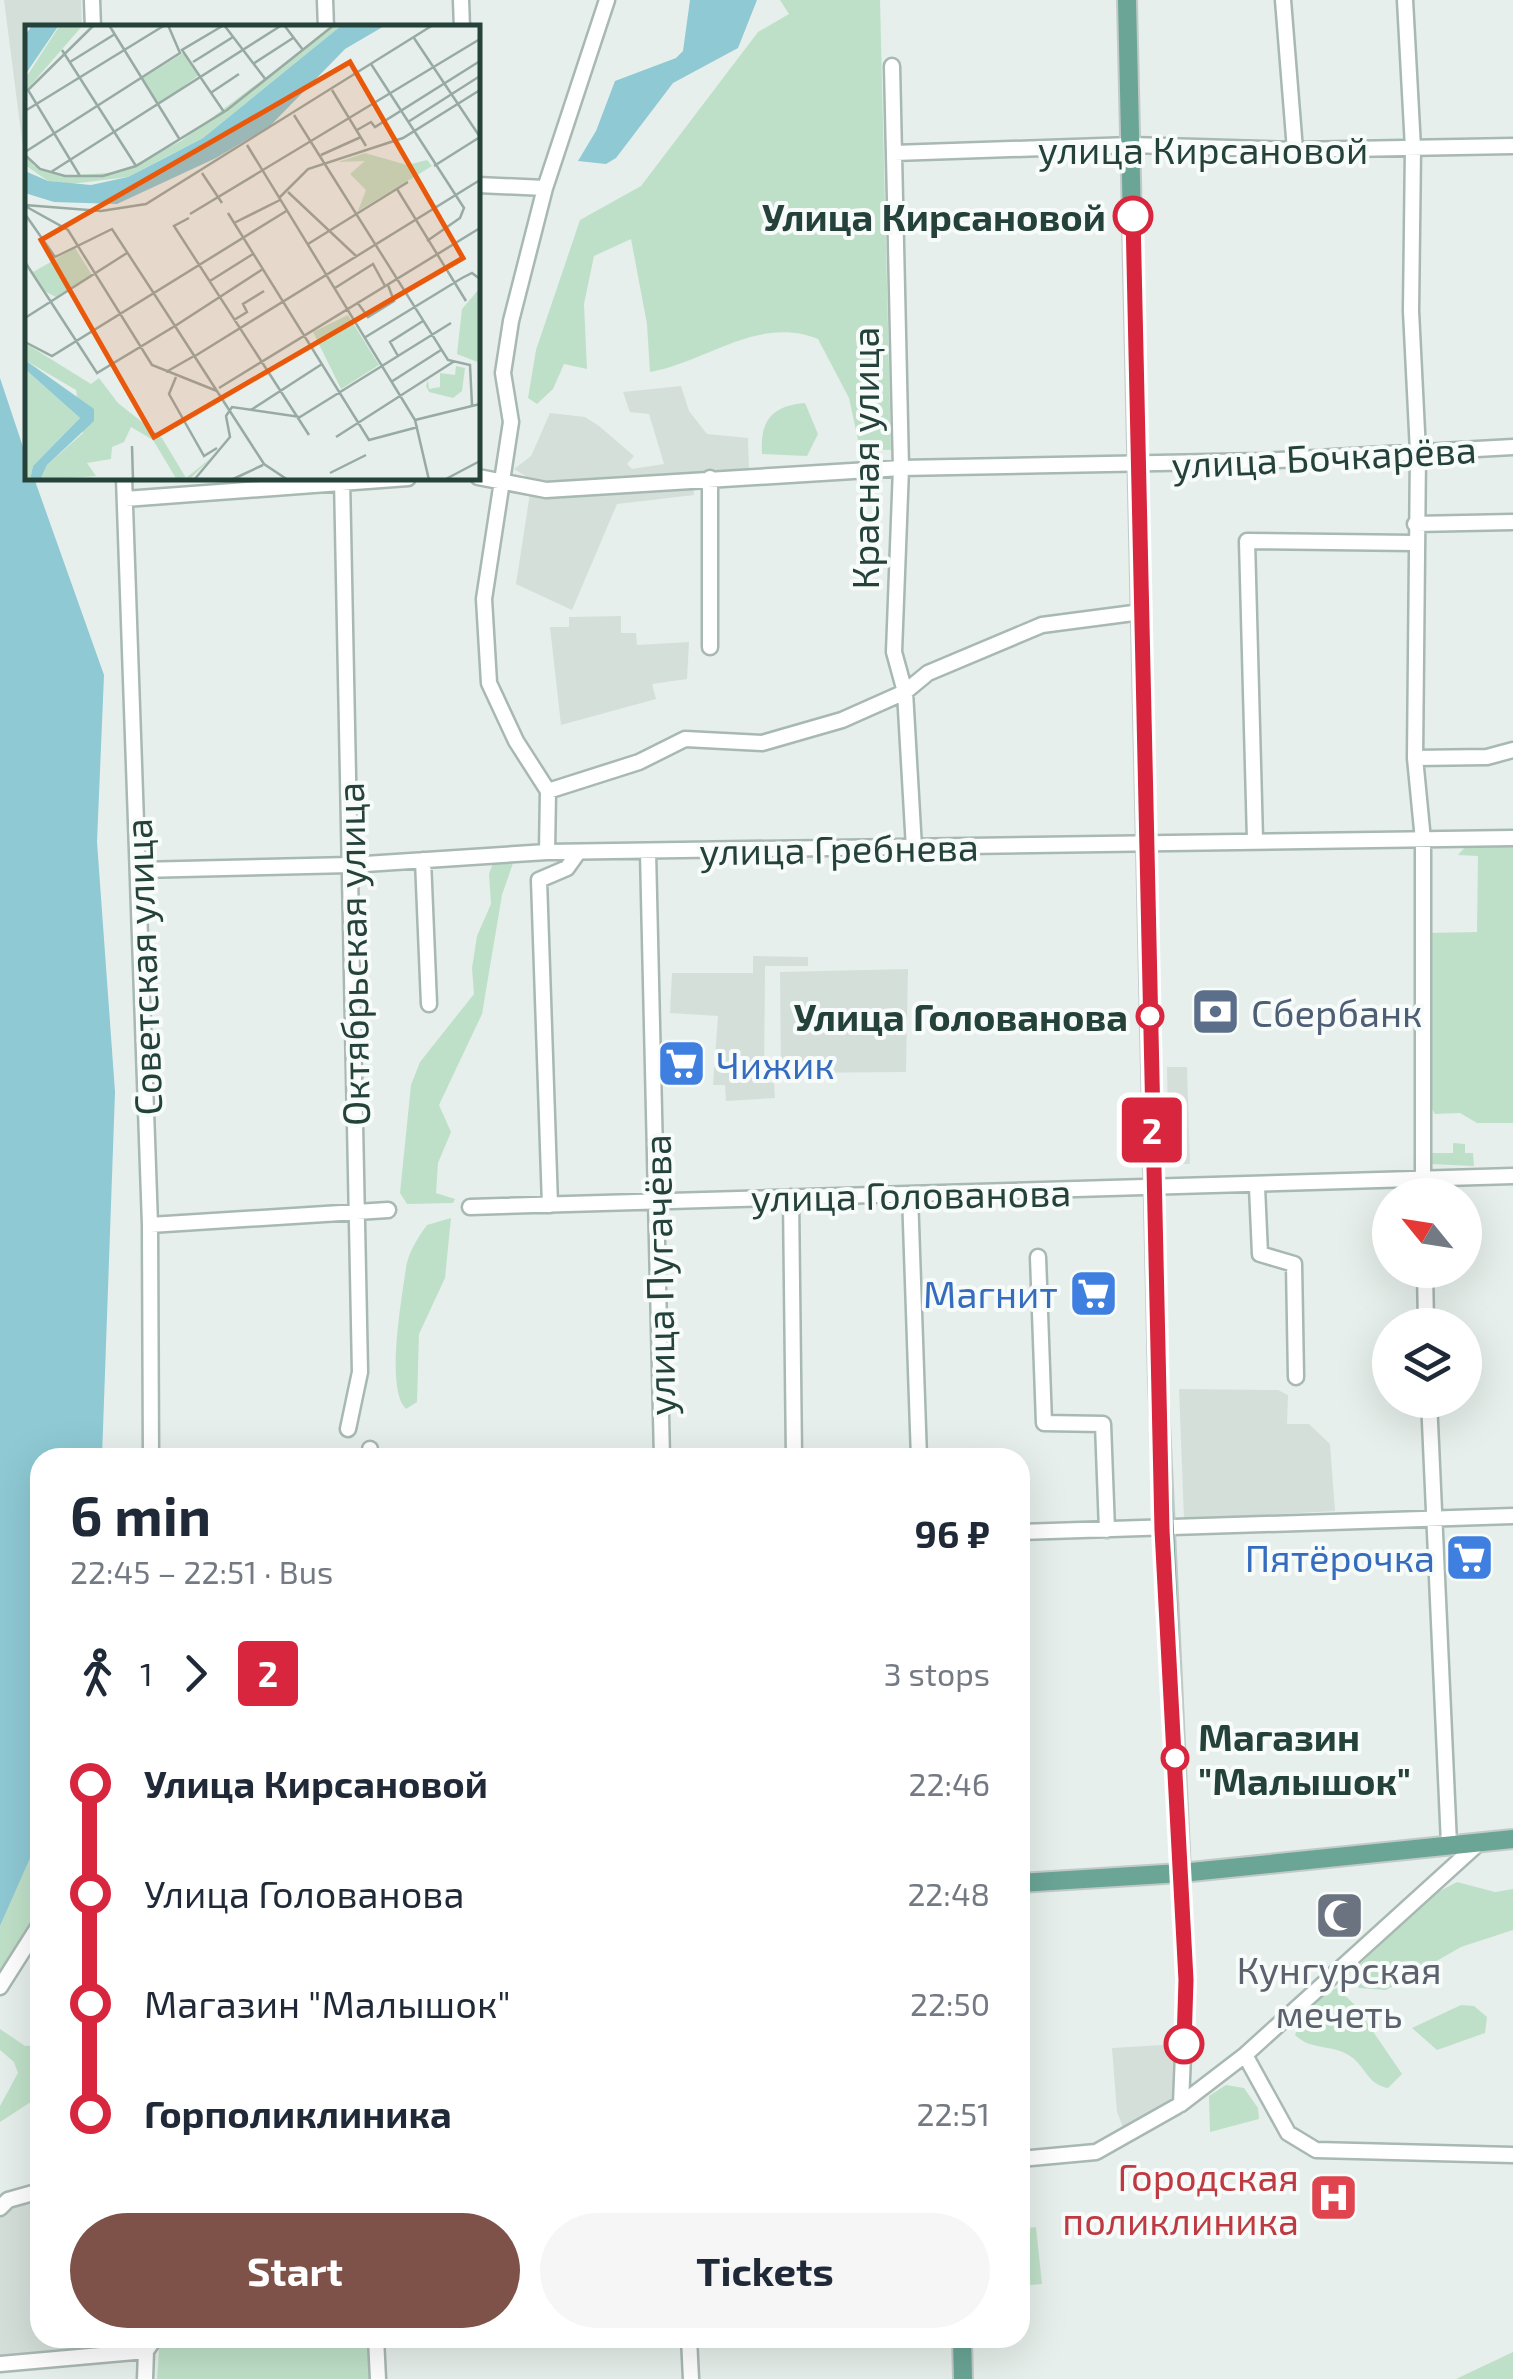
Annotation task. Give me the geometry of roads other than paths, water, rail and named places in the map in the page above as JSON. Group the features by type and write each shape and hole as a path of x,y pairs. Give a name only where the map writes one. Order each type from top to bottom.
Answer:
{"main road":[{"path":"1127,0 1162,1530 1181,1873"},
{"path":"1030,1883 1181,1873 1513,1839"},
{"path":"962,2348 964,2379"}],"street":[{"path":"92,0 94,25"},
{"path":"325,0 326,25"},
{"path":"461,0 462,25"},
{"path":"547,852 548,790 516,741 489,683 484,599 511,422 503,373 511,321 544,188 607,0"},
{"path":"1283,0 1295,150"},
{"path":"1405,0 1413,148 1411,310 1418,452 1414,543 1415,758 1422,840 1422,1178"},
{"name":"Красная улица","path":"892,66 900,468 894,652 906,692 914,848"},
{"name":"улица Кирсановой","path":"894,153 1131,145 1295,150 1513,146"},
{"path":"480,185 544,188"},
{"name":"улица Бочкарёва","path":"480,477 546,490 900,468 1138,464 1513,448"},
{"path":"710,478 710,648"},
{"name":"Советская улица","path":"124,480 150,1225 150,1448"},
{"path":"125,499 331,480"},
{"name":"Октябрьская улица","path":"342,480 360,1372 348,1430"},
{"path":"1415,524 1513,522"},
{"path":"1255,840 1247,541 1414,543"},
{"path":"548,790 639,762 685,739 762,743 842,720 906,692 928,673 1042,625 1141,612"},
{"path":"1415,758 1487,758 1513,750"},
{"name":"улица Гребнева","path":"139,870 350,864 547,852 1513,838"},
{"name":"улица Пугачёва","path":"648,852 662,1448"},
{"path":"550,1204 540,880 567,868 577,854"},
{"path":"424,860 430,1004"},
{"name":"улица Голованова","path":"1482,1180 1513,1176"},
{"name":"улица Голованова","path":"470,1208 656,1198 1154,1188 1372,1188"},
{"path":"1258,1188 1260,1254 1294,1264 1296,1377"},
{"path":"910,1194 919,1448"},
{"path":"791,1197 794,1448"},
{"path":"150,1225 388,1210"},
{"path":"1038,1257 1044,1424 1103,1424 1107,1530"},
{"path":"1429,1418 1449,1844"},
{"path":"1030,1532 1513,1516"},
{"path":"1030,2159 1096,2152 1181,2104 1245,2055 1481,1842"},
{"path":"1181,1873 1186,1980 1181,2104"},
{"path":"0,1987 30,1940"},
{"path":"1245,2055 1288,2133 1316,2150 1513,2155"},
{"path":"0,2208 8,2200 30,2194"},
{"path":"0,2364 120,2348"},
{"path":"146,2379 150,2348"},
{"path":"376,2348 378,2379"},
{"path":"689,2348 691,2379"}],"water":[{"path":"690,0 757,0 738,48 673,83 616,158 606,164 578,161 596,131 615,81 676,58 683,51"},
{"path":"0,378 25,453 25,480 35,480 104,675 97,842 115,1092 102,1448 30,1448 30,1858 0,1926"}],"place":[{"name":"Улица Кирсановой","path":"1133,216"},
{"name":"Сбербанк","path":"1216,1012"},
{"name":"Улица Голованова","path":"1150,1016"},
{"name":"Чижик","path":"681,1064"},
{"name":"Магнит","path":"1093,1293"},
{"name":"Пятёрочка","path":"1470,1557"},
{"name":"Магазин \"Малышок\"","path":"1175,1758"},
{"name":"Кунгурская мечеть","path":"1339,1915"},
{"name":"Городская поликлиника","path":"1334,2198"}]}
